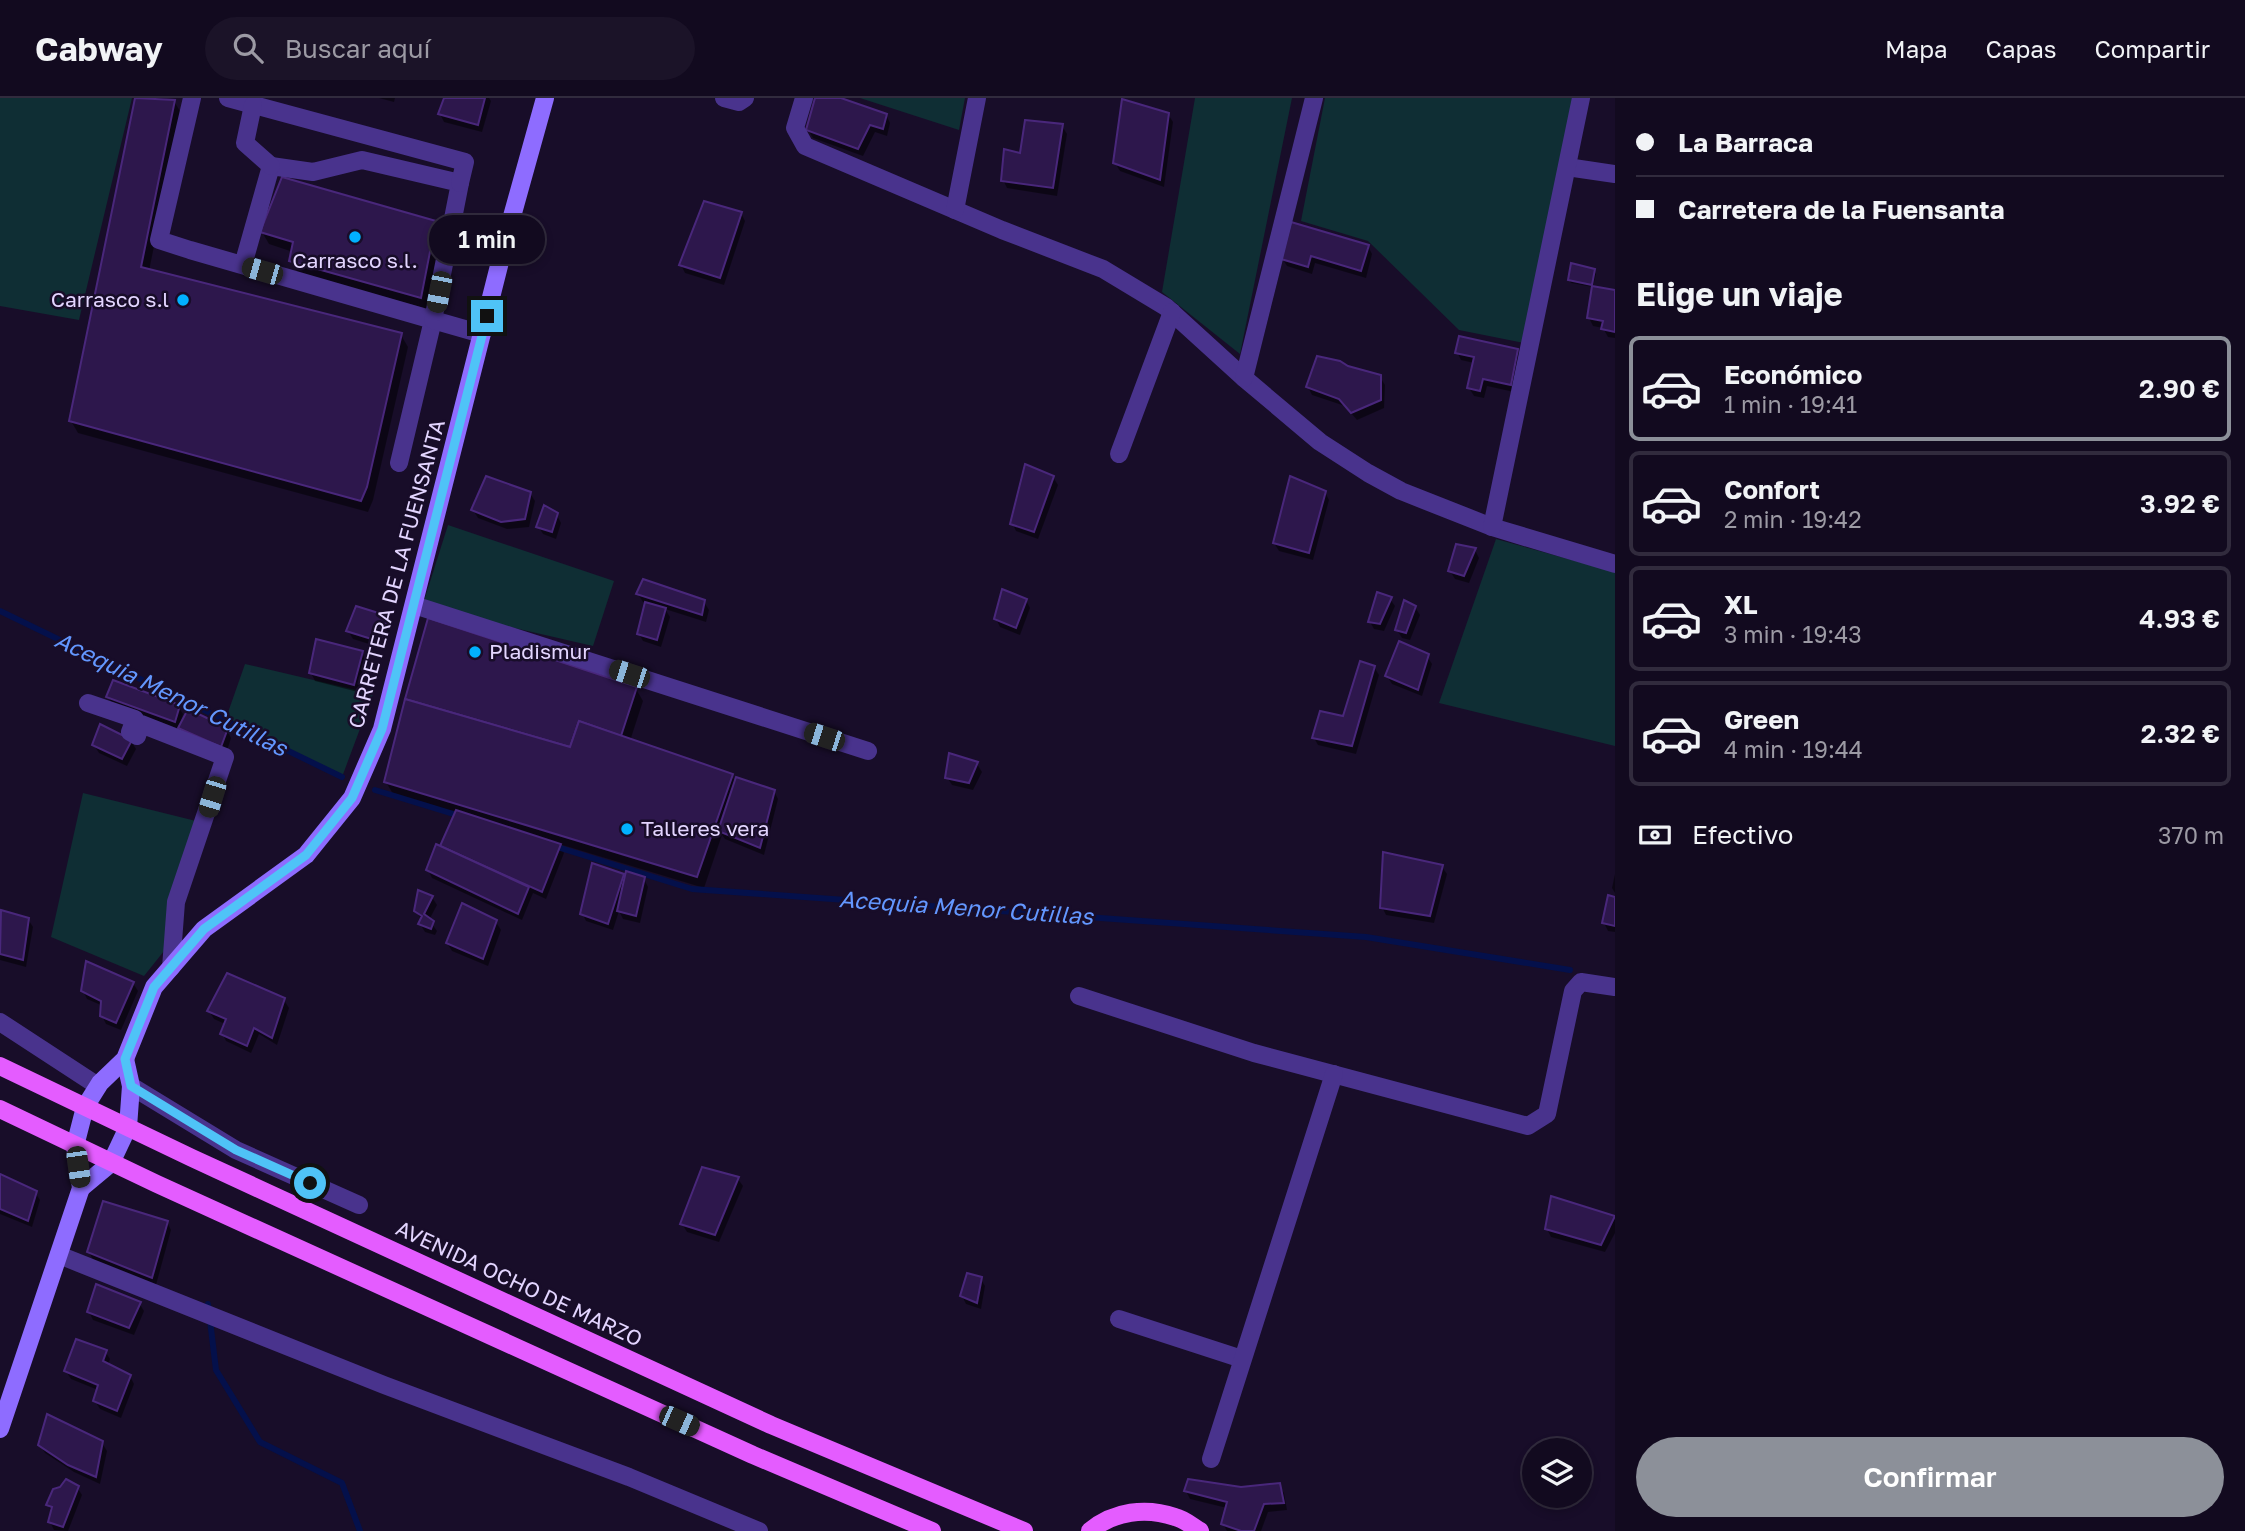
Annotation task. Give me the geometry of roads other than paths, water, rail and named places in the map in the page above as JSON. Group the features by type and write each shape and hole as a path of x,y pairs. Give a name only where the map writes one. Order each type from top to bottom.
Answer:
{"main road":[{"name":"CARRETERA DE LA FUENSANTA","path":"125,1059 154,987 204,929 306,855 352,798 382,729 506,238 545,98"},
{"path":"0,1429 81,1188 75,1146 85,1107 98,1086 125,1059"},
{"path":"81,1188 111,1163 128,1126 131,1086 125,1059"},
{"name":"AVENIDA OCHO DE MARZO","path":"0,1066 771,1424 1024,1531"},
{"path":"0,1109 111,1163 753,1455 932,1531"},
{"path":"1090,1531 1114,1515 1148,1511 1177,1517 1200,1531"}],"street":[{"path":"192,98 159,240 433,320"},
{"path":"228,98 465,162 433,320 399,463"},
{"path":"724,98 739,102 745,98"},
{"path":"804,98 795,128 805,146 1103,269 1172,312 1320,442 1368,473 1401,491 1492,527 1615,564"},
{"path":"955,210 977,98"},
{"path":"1244,378 1314,98"},
{"path":"1492,527 1581,98"},
{"path":"253,105 245,143 271,166 313,172 362,160 460,183"},
{"path":"271,166 243,265 482,334"},
{"path":"1567,167 1615,174"},
{"path":"1119,454 1172,312"},
{"path":"414,605 868,751"},
{"path":"89,703 135,719 130,732 137,736 141,724 225,757 176,902 171,968"},
{"path":"1079,996 1254,1053 1528,1126 1547,1114 1573,991 1581,982 1615,987"},
{"path":"0,1022 98,1086"},
{"path":"1211,1459 1334,1074"},
{"path":"131,1086 236,1150 359,1205"},
{"path":"59,1255 384,1385 629,1477 759,1531"},
{"path":"1119,1319 1242,1359"}],"waterway":[{"name":"Acequia Menor Cutillas","path":"0,611 342,777"},
{"name":"Acequia Menor Cutillas","path":"375,790 460,816"},
{"name":"Acequia Menor Cutillas","path":"554,846 692,889 1366,937 1570,970"},
{"path":"208,1304 216,1370 260,1442 342,1483 360,1531"}],"place":[{"name":"Carrasco s.l.","path":"355,237"},
{"name":"Carrasco s.l","path":"183,300"},
{"name":"Pladismur","path":"475,652"},
{"name":"Talleres vera","path":"627,829"}]}
